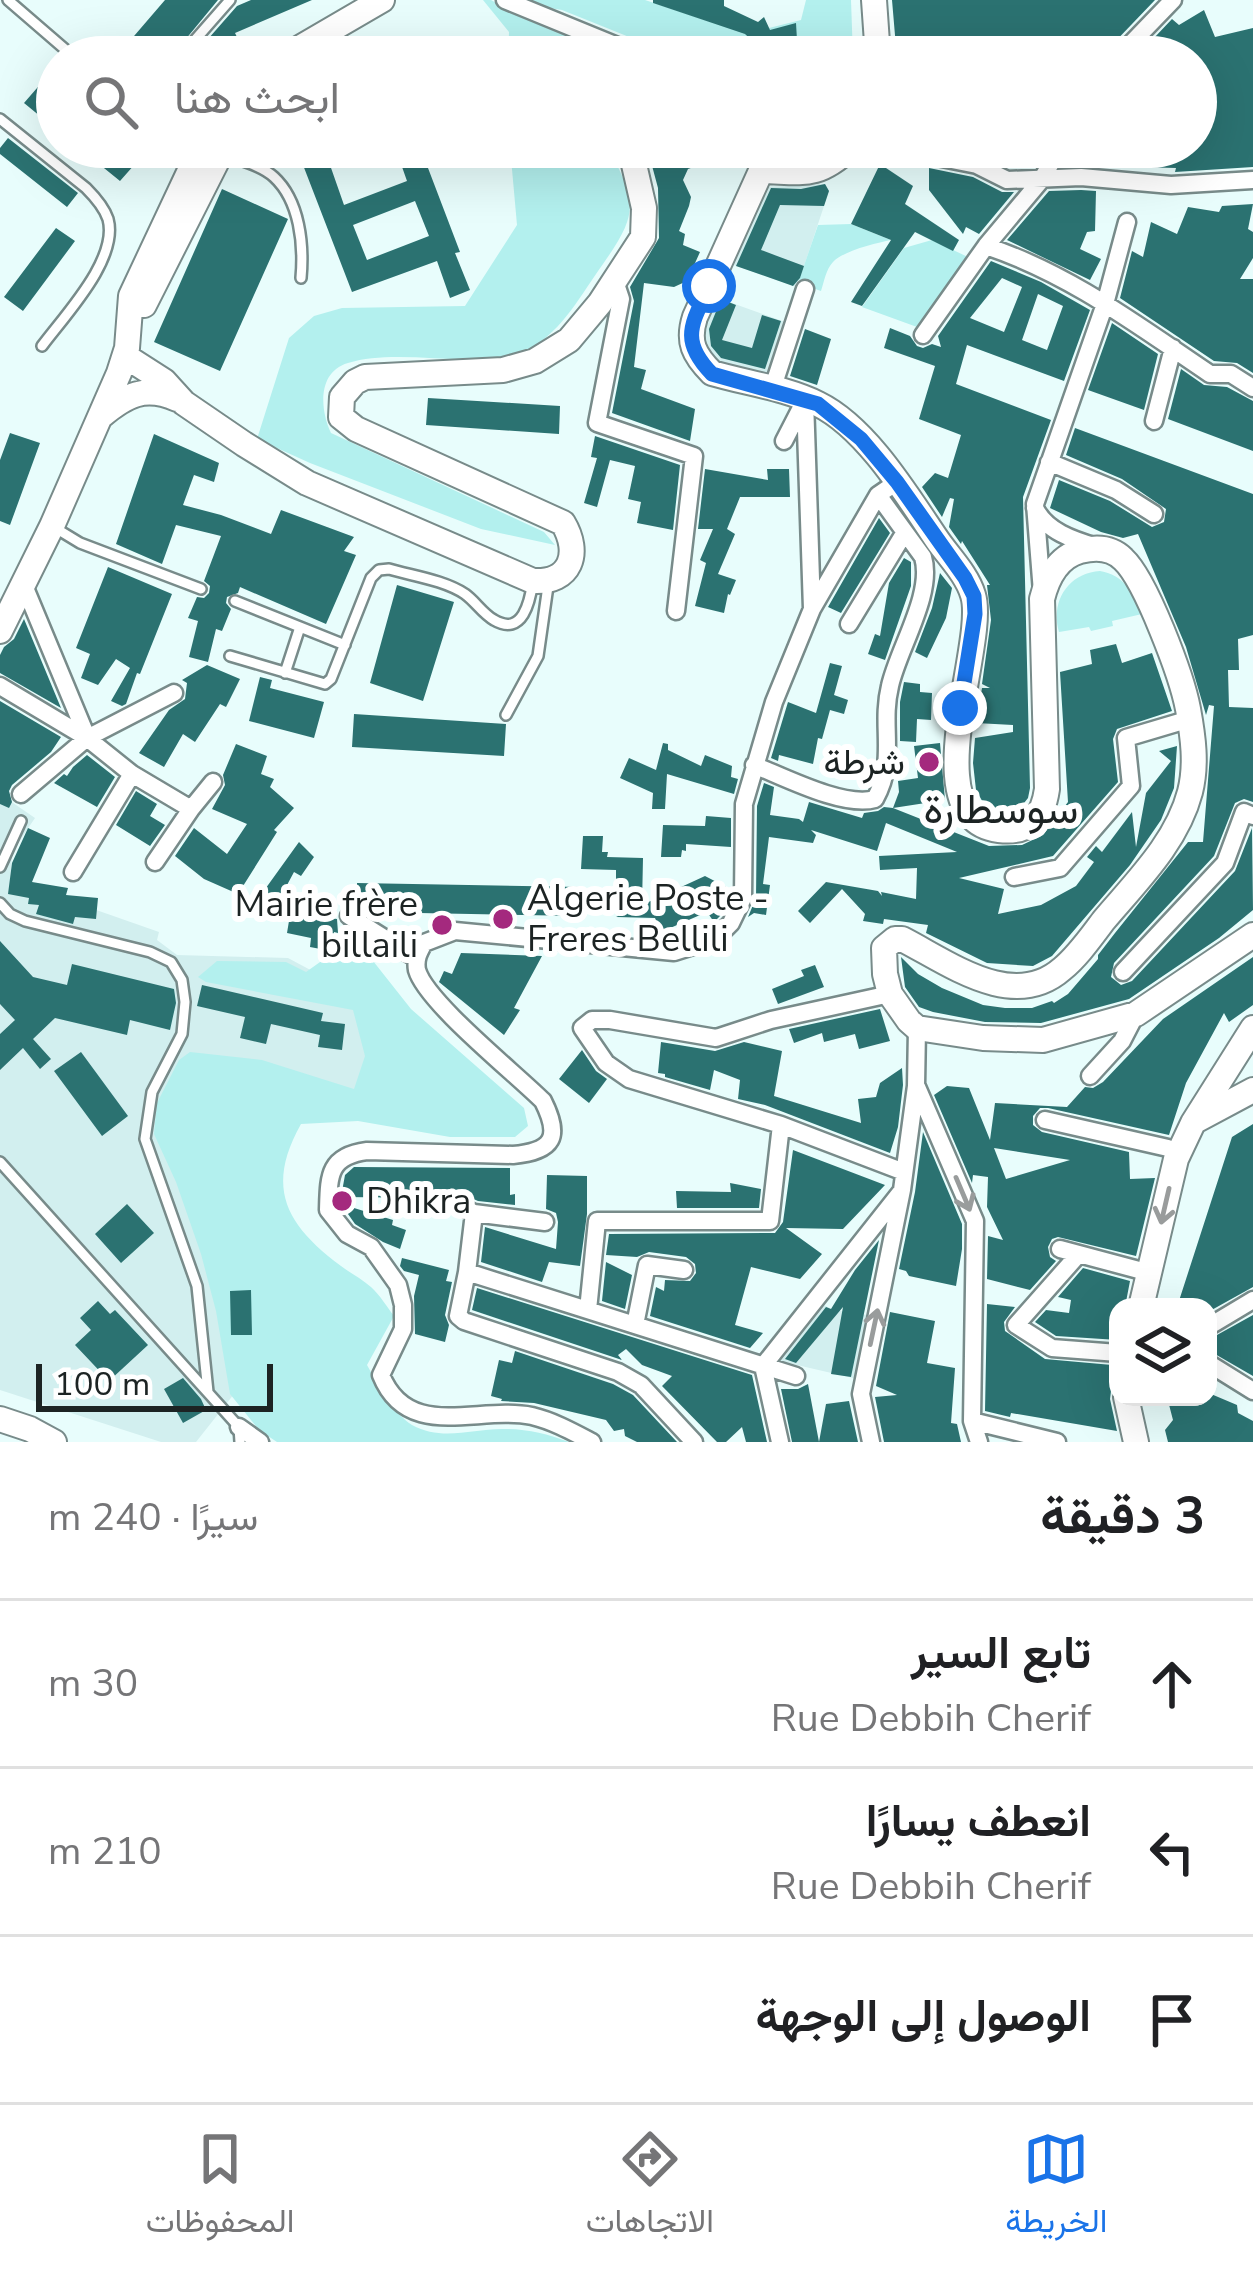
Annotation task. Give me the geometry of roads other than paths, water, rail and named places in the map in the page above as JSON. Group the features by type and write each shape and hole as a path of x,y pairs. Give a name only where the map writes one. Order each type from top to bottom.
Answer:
{"street":[{"path":"505,0 593,36"},
{"path":"874,0 877,36"},
{"path":"1138,36 1173,0"},
{"path":"321,36 373,3"},
{"path":"0,632 52,526 207,168"},
{"path":"100,417 136,392 164,393 307,483 541,581 565,573 570,540 562,524 356,429 341,417 339,406 341,397 365,377 503,370 535,362 568,340 615,281 645,232 635,168"},
{"path":"755,168 690,330 695,354 712,374 818,404 844,422 887,488 965,578 974,596 975,614 957,729 959,779 968,812 988,828 1005,831 1037,820 1045,807 1047,789 1035,505 1105,304 1127,222"},
{"path":"798,168 816,172 823,168"},
{"path":"815,168 816,172"},
{"path":"984,168 1007,180 1081,177 1171,185 1253,180"},
{"path":"923,335 1048,168"},
{"path":"986,246 1035,263 1210,374 1231,374 1253,388"},
{"path":"615,281 621,299 597,423 694,456 676,611"},
{"path":"772,390 805,289"},
{"path":"127,345 184,403"},
{"path":"1154,421 1173,348"},
{"path":"784,441 805,400"},
{"path":"805,400 812,609"},
{"path":"1049,462 1116,490 1154,514"},
{"path":"754,765 861,803 874,799 885,781 889,687 926,575 923,557 905,532 887,488"},
{"path":"592,1442 530,1416 494,1413 449,1419 418,1414 389,1394 381,1375 403,1330 398,1285 370,1247 347,1234 328,1210 329,1181 336,1162 349,1154 513,1155 534,1153 548,1146 553,1136 553,1122 543,1101 437,1003 418,974 416,958 424,943 455,931 674,952 715,939 731,923 743,898 744,804 774,702 812,609 887,488"},
{"path":"1035,505 1040,518 1059,532 1125,560 1160,625 1190,718 1194,771 1180,820 1142,874 1061,971 1048,980 1030,986 999,985 895,939 884,948 890,994 917,1028 983,1038 1043,1040 1136,1014 1253,935"},
{"path":"849,624 905,532"},
{"path":"1042,599 1048,580 1066,557 1085,549 1107,550"},
{"path":"23,583 88,738"},
{"path":"0,686 88,738 132,774 191,809"},
{"path":"21,794 88,738 174,693"},
{"path":"1014,878 1060,868 1131,787 1126,738 1190,718"},
{"path":"73,872 132,774"},
{"path":"155,862 213,782"},
{"path":"1124,972 1225,862 1244,812 1253,816"},
{"path":"349,916 416,958"},
{"path":"890,994 771,1020 716,1038 610,1020 592,1020 582,1028 606,1063 629,1079 781,1125 903,1181"},
{"path":"1090,1076 1122,1041 1136,1014"},
{"path":"871,1442 861,1394 903,1181 916,1086 917,1028"},
{"path":"1253,1029 1248,1049 1253,1063"},
{"path":"1143,1298 1176,1159 1193,1123 1253,1029"},
{"path":"916,1086 975,1222 972,1421 979,1442"},
{"path":"1193,1123 1253,1090"},
{"path":"1045,1120 1168,1148"},
{"path":"587,1310 597,1222 770,1222 781,1125"},
{"path":"780,1442 763,1366 903,1181"},
{"path":"453,1203 474,1213 545,1222"},
{"path":"474,1213 458,1316 641,1384 694,1442"},
{"path":"1109,1351 1052,1348 1016,1325 1069,1252 1150,1273"},
{"path":"635,1325 646,1265 684,1270"},
{"path":"467,1273 796,1376"},
{"path":"1217,1322 1253,1300"},
{"path":"1217,1369 1253,1391"},
{"path":"1128,1406 1136,1442"},
{"path":"0,1419 54,1442"},
{"path":"972,1421 1058,1442"},
{"path":"240,1435 260,1442"},
{"path":"0,1437 19,1442"}],"lane":[{"path":"8,0 50,36"},
{"path":"198,36 230,0"},
{"path":"332,29 335,36"},
{"path":"0,138 4,122 36,148"},
{"path":"42,346 101,264 110,235 96,198 61,168"},
{"path":"257,168 272,175 298,219 301,278"},
{"path":"52,526 80,543 201,590"},
{"path":"230,656 325,684 371,578 379,570 459,590 490,618 505,624 526,613 541,581"},
{"path":"506,715 538,656 541,581"},
{"path":"235,601 345,644"},
{"path":"285,673 300,627"},
{"path":"0,867 21,821"},
{"path":"0,903 26,921 150,952 170,962 182,980 182,1034 152,1092 145,1138 197,1286 208,1392"},
{"path":"0,1162 208,1392 240,1435"}],"place":[{"name":"شرطة","path":"929,762"},
{"name":"Algerie Poste - Freres Bellili","path":"503,919"},
{"name":"Mairie frère billaili","path":"442,925"},
{"name":"Dhikra","path":"342,1201"}],"district":[{"name":"سوسطارة","path":"1001,809"}]}
